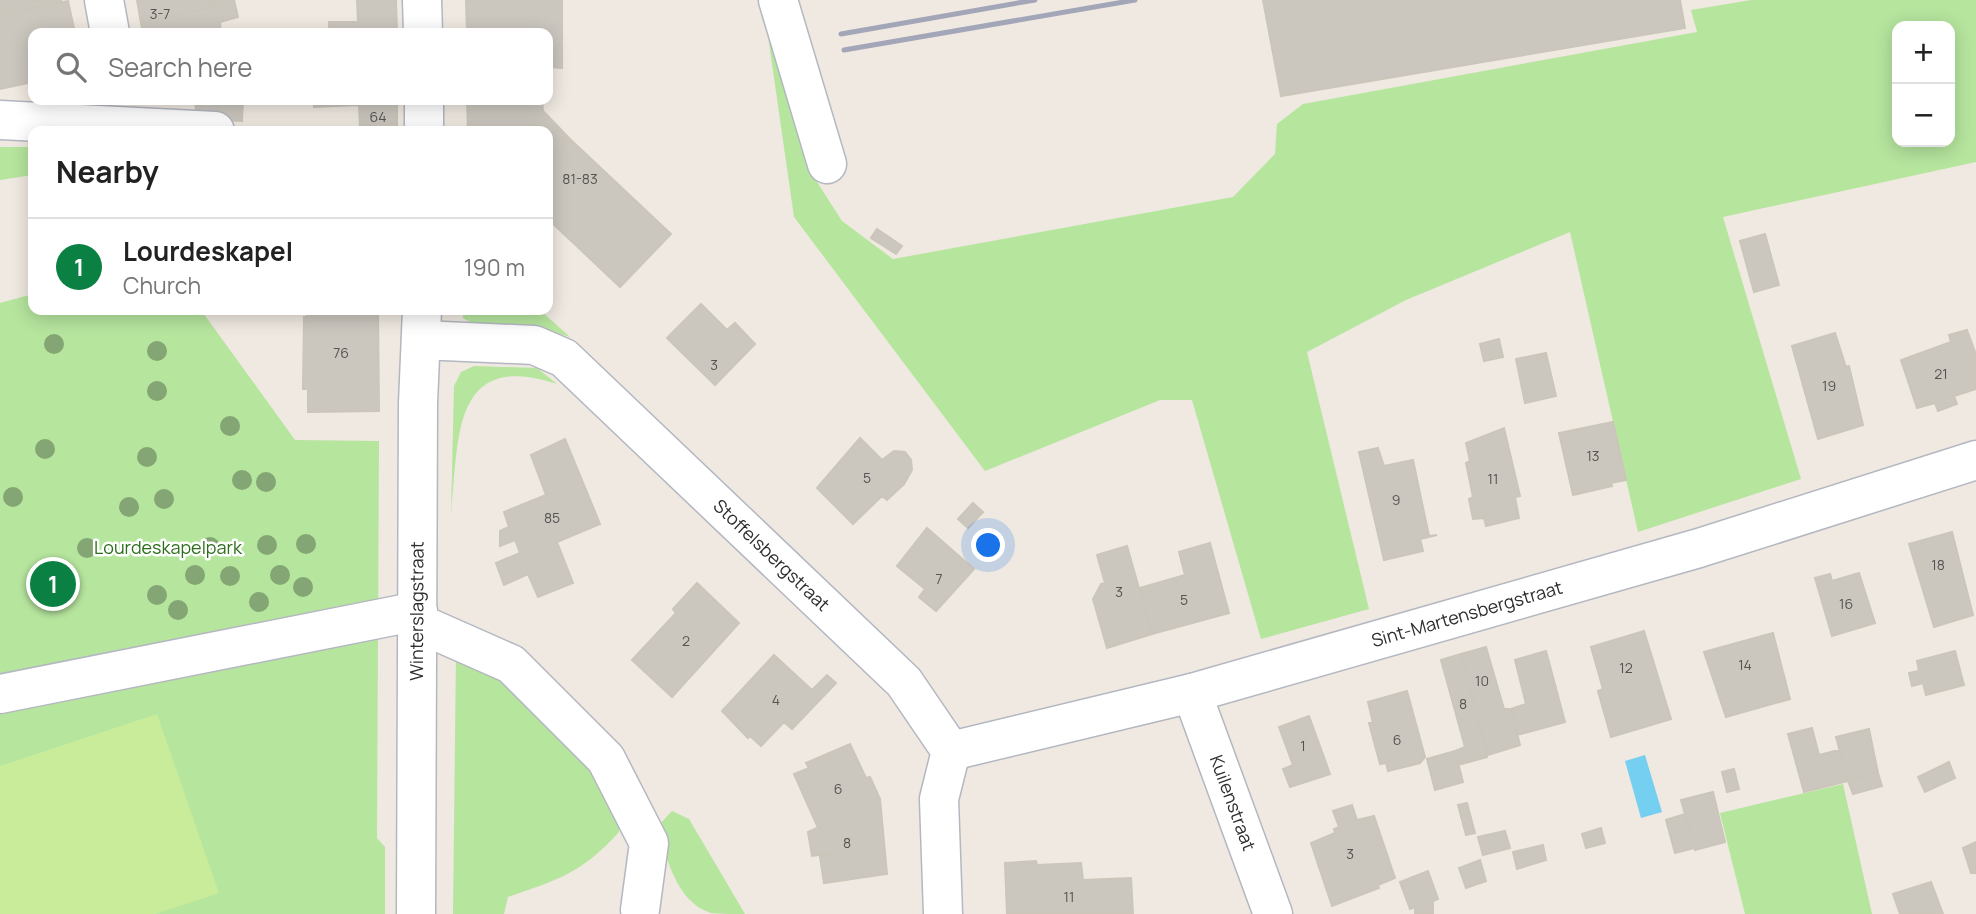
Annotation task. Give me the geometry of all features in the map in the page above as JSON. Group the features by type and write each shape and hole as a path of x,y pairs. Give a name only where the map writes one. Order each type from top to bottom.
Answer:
{"street":[{"path":"104,0 109,28"},
{"path":"422,0 423,28"},
{"path":"782,5 827,164"},
{"path":"424,105 424,126"},
{"path":"0,120 126,119 178,126"},
{"name":"Winterslagstraat","path":"416,914 422,325"},
{"name":"Stoffelsbergstraat","path":"422,325 534,345 564,358 904,682 951,751"},
{"name":"Sint-Martensbergstraat","path":"951,751 1192,693 1699,548 1976,460"},
{"path":"0,694 418,617 511,664 606,759 649,843 640,910"},
{"name":"Kuilenstraat","path":"1192,693 1273,914"},
{"path":"943,914 939,799 951,751"}],"green space":[{"path":"1751,0 1976,0 1976,162 1723,217 1801,479 1638,532 1570,232 1406,300 1307,352 1369,609 1261,639 1192,400 1160,400 985,471 794,217 768,36 817,182 842,221 893,259 1233,197 1275,154 1277,124 1303,104 1697,32 1691,10"},
{"path":"0,147 28,147 28,176 0,180"},
{"name":"Lourdeskapelpark","path":"28,295 28,315 205,315 295,440 379,441 377,838 385,847 385,914 0,914 0,303"},
{"path":"463,315 546,315 570,337 528,327 476,324 463,318"},
{"path":"474,366 537,368 557,384 522,376 497,379 479,390 467,408 460,431 451,514 454,386 461,372"},
{"path":"456,652 507,677 618,798 619,832 593,857 568,874 508,897 504,914 453,914"},
{"path":"157,714 219,893 155,914 0,914 0,766"},
{"path":"1843,784 1872,914 1745,914 1720,813"},
{"path":"672,811 689,819 745,914 711,913 689,899 681,889 669,864 658,826"}],"water":[{"path":"1645,755 1662,812 1641,818 1625,761"}],"building":[{"path":"0,0 61,0 62,3 0,15"},
{"path":"137,0 213,0 213,7 141,23"},
{"path":"234,0 238,17 220,22 221,28 142,28 141,23 213,7 214,1"},
{"path":"357,0 396,0 397,28 329,28 329,22 358,22"},
{"path":"466,0 562,0 562,68 553,67 553,28 467,28"},
{"path":"1263,0 1680,0 1685,28 1281,96"},
{"path":"68,1 74,28 28,28 28,83 0,89 0,15"},
{"path":"196,105 243,105 242,121 197,119"},
{"path":"314,105 359,105 314,107"},
{"path":"359,105 397,105 397,126 360,126"},
{"path":"467,105 542,105 543,111 571,140 553,140 553,126 468,126"},
{"path":"553,140 571,140 671,234 620,287 553,224"},
{"path":"877,229 902,246 896,254 871,238"},
{"path":"1765,234 1779,285 1754,292 1740,241"},
{"path":"701,304 727,330 735,323 755,344 715,385 667,338"},
{"path":"378,315 379,411 308,412 308,389 303,389 304,317"},
{"path":"1967,330 1976,355 1976,389 1954,396 1957,404 1938,411 1935,403 1917,408 1901,360 1951,342 1949,335"},
{"path":"1835,333 1846,367 1849,366 1863,425 1818,439 1792,346"},
{"path":"1499,339 1503,357 1484,361 1480,344"},
{"path":"1546,353 1556,396 1525,403 1516,359"},
{"path":"1613,422 1626,480 1573,495 1559,433"},
{"path":"1504,428 1520,496 1515,497 1519,518 1486,526 1484,518 1473,519 1469,499 1473,497 1466,463 1470,461 1466,443"},
{"path":"860,438 882,460 894,451 905,452 911,460 912,470 904,484 887,500 882,496 853,524 817,488"},
{"path":"565,439 600,524 557,542 573,583 538,597 528,574 504,585 496,563 520,553 515,540 500,546 500,531 509,527 504,512 546,495 531,455"},
{"path":"1378,448 1384,466 1413,460 1429,536 1437,535 1420,539 1423,551 1384,560 1359,452"},
{"path":"973,503 983,512 968,528 958,519"},
{"path":"927,528 974,569 936,611 919,597 925,589 897,566"},
{"path":"1952,532 1973,615 1934,627 1909,544"},
{"path":"1210,543 1229,613 1152,634 1140,588 1185,575 1179,552"},
{"path":"1127,546 1152,634 1107,648 1093,599 1101,584 1105,583 1097,555"},
{"path":"41,570 67,572 64,598 55,610 45,609 40,602"},
{"path":"1859,573 1875,623 1832,636 1815,578 1830,574 1832,581"},
{"path":"697,583 739,623 672,697 632,660 676,613 673,609"},
{"path":"1644,631 1671,719 1611,737 1598,691 1603,689 1591,647"},
{"path":"1773,633 1790,699 1726,717 1704,652"},
{"path":"1486,647 1504,709 1511,709 1520,745 1488,755 1461,654"},
{"path":"1546,651 1565,722 1517,735 1511,709 1526,704 1515,660"},
{"path":"1955,651 1964,685 1926,695 1923,683 1912,686 1909,673 1919,671 1917,661"},
{"path":"1461,654 1487,757 1458,765 1455,751 1465,747 1441,660"},
{"path":"774,655 812,690 827,675 836,683 792,729 784,722 761,746 750,736 748,738 722,711"},
{"path":"1407,691 1425,757 1420,763 1388,771 1386,763 1380,764 1369,723 1373,723 1368,702"},
{"path":"1309,716 1330,774 1290,787 1283,769 1293,765 1279,727"},
{"path":"1812,728 1819,755 1839,750 1848,781 1804,792 1788,734"},
{"path":"1869,729 1878,773 1848,781 1836,737"},
{"path":"850,744 866,778 870,777 880,799 818,828 794,774 809,768 806,763"},
{"path":"1455,751 1463,782 1435,790 1427,759"},
{"path":"1949,762 1955,778 1925,792 1918,777"},
{"path":"1734,769 1739,789 1727,792 1722,772"},
{"path":"1878,773 1882,786 1853,794 1848,781"},
{"path":"1713,792 1725,842 1695,850 1681,800"},
{"path":"880,799 887,874 824,883 820,857 834,853 812,856 808,832"},
{"path":"1467,803 1475,833 1466,835 1458,805"},
{"path":"1352,805 1357,820 1374,816 1395,878 1378,885 1379,888 1332,906 1311,843 1335,833 1334,829 1339,827 1333,811"},
{"path":"1685,814 1694,848 1675,853 1666,820"},
{"path":"1601,828 1605,843 1586,848 1582,834"},
{"path":"1505,831 1510,848 1483,855 1478,837"},
{"path":"1976,842 1976,873 1971,873 1963,848"},
{"path":"1543,845 1546,860 1517,869 1513,852"},
{"path":"1480,860 1486,881 1466,888 1459,868"},
{"path":"1036,861 1037,865 1081,863 1083,880 1131,878 1133,914 1007,914 1005,863"},
{"path":"1428,871 1438,899 1433,901 1433,914 1415,914 1415,907 1410,909 1400,882"},
{"path":"1931,882 1943,914 1900,914 1893,894"}],"railway":[{"path":"841,34 1035,0"},
{"path":"844,50 1135,0"}],"place":[{"name":"Lourdeskapel","path":"53,584"}]}
